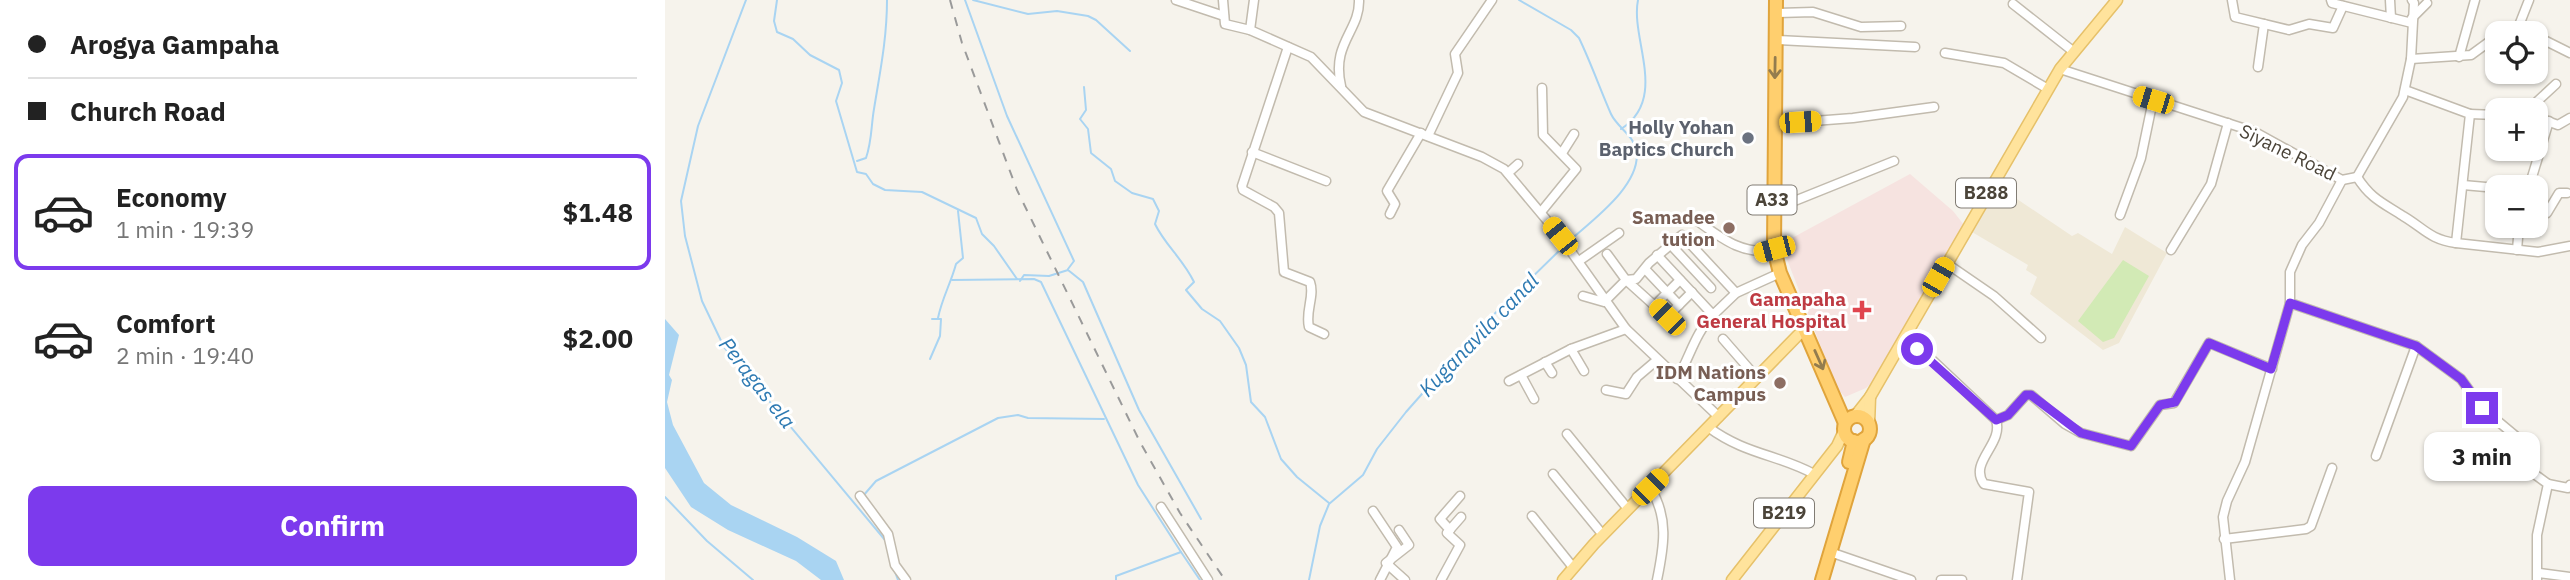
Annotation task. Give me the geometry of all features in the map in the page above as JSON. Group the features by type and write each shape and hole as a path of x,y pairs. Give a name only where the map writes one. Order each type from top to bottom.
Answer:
{"highway":[{"name":"A33","path":"1776,7 1772,210 1774,249 1780,273 1852,432"},
{"path":"1822,580 1852,432 1862,417 1869,425"},
{"path":"1815,580 1826,551"}],"main road":[{"name":"B288","path":"1852,432 1946,263 2060,69 2117,0"},
{"path":"1563,580 1572,566 1805,328"},
{"name":"B288","path":"1869,425 1870,397"},
{"name":"B219","path":"1732,580 1814,474 1852,432"}],"street":[{"path":"1176,0 1224,16"},
{"path":"1223,0 1227,26 1250,30 1311,57 1364,112 1489,160 1508,173 1579,261 1604,302 1626,329 1719,417"},
{"path":"1250,30 1254,0"},
{"path":"1341,86 1339,56 1345,36 1356,17 1359,0"},
{"path":"1390,214 1395,204 1387,191 1424,135 1458,73 1455,54 1493,0"},
{"path":"2232,0 2235,17 2289,30 2309,24 2333,28 2343,6"},
{"path":"2331,0 2343,6 2391,18 2412,20"},
{"path":"2390,0 2391,18"},
{"path":"2411,0 2414,3 2411,59 2405,90 2357,177 2386,208 2402,214 2429,236 2456,243 2538,252 2570,246"},
{"path":"2459,57 2475,0"},
{"path":"2521,21 2529,0"},
{"path":"2412,20 2427,3"},
{"path":"2013,4 2074,52"},
{"path":"1776,7 1813,12 1861,27 1901,26"},
{"path":"2258,67 2264,24"},
{"path":"1776,40 1915,47"},
{"path":"2548,41 2570,53"},
{"path":"2411,59 2471,55 2485,45"},
{"path":"1288,47 1242,180 1243,190 1275,207 1279,213 1284,272 1310,282 1312,292 1307,313 1309,327 1324,334"},
{"path":"1945,53 2004,63 2048,89"},
{"name":"Siyane Road","path":"2060,69 2255,132 2342,180 2357,177"},
{"path":"2541,98 2556,84"},
{"path":"1541,212 1576,169 1543,135 1542,88"},
{"path":"2405,90 2470,114 2485,115"},
{"path":"2120,215 2141,158 2153,100"},
{"path":"1774,124 1853,118 1934,107"},
{"path":"2456,243 2470,114"},
{"path":"2533,175 2549,121 2558,125 2570,118"},
{"path":"2171,250 2210,184 2228,123"},
{"path":"1562,153 1574,134"},
{"path":"1252,152 1326,181"},
{"path":"1772,210 1894,161"},
{"path":"1508,173 1518,164"},
{"path":"2230,580 2224,539 2227,501 2245,462 2290,303 2290,272 2302,245 2319,223 2342,180"},
{"path":"2463,185 2485,187"},
{"path":"2548,211 2559,193 2567,193"},
{"path":"1696,220 1740,247 1759,253 1774,249"},
{"path":"1579,261 1619,233"},
{"path":"1604,302 1626,280 1636,279 1657,256 1682,235 1735,293"},
{"path":"2517,250 2518,238"},
{"path":"1670,244 1711,288"},
{"path":"1607,254 1626,280 1667,317 1692,292"},
{"path":"1657,256 1713,315"},
{"path":"1693,268 1704,258"},
{"path":"1946,263 1984,287 2041,338"},
{"path":"1645,269 1679,305"},
{"path":"1677,379 1691,356 1696,335 1713,315 1735,293 1780,273"},
{"path":"1655,305 1680,280"},
{"path":"1583,296 1604,302"},
{"path":"2290,303 2416,346 2461,379 2482,408 2518,438 2526,450 2522,465 2548,484 2568,488 2570,485"},
{"path":"1509,382 1571,349 1626,329"},
{"path":"1723,339 1757,378"},
{"path":"1903,339 1930,358 1996,420 1998,429 1979,470 1979,477 1984,484 2029,492 2017,580"},
{"path":"1996,420 2008,415 2026,395 2031,395 2081,433 2131,446 2160,405 2175,402 2209,343 2271,369"},
{"path":"2375,456 2416,346"},
{"path":"1571,349 1584,371"},
{"path":"1606,390 1626,394 1637,377 1657,360"},
{"path":"1545,362 1552,373"},
{"path":"1521,375 1534,399"},
{"path":"1708,427 1748,451 1786,461 1814,474"},
{"path":"1567,434 1628,509"},
{"path":"2224,539 2306,529 2311,526 2332,468"},
{"path":"1553,474 1603,535"},
{"path":"2548,484 2537,535 2538,576 2570,578"},
{"path":"1650,487 1658,498 1666,530 1657,580"},
{"path":"860,496 888,534 895,565 906,580"},
{"path":"1450,530 1440,519 1460,496"},
{"path":"1161,507 1208,580"},
{"path":"1373,511 1397,547 1386,563 1380,580"},
{"path":"1532,516 1572,566"},
{"path":"1441,580 1460,545 1447,533 1461,517"},
{"path":"1386,563 1409,545 1399,530"},
{"path":"1826,551 1912,580"},
{"path":"1386,563 1405,580"},
{"path":"1941,580 1962,580"}],"shaded area":[{"name":"Gamapaha General Hospital","path":"1910,174 1953,211 1964,225 1880,375 1866,388 1845,397 1837,388 1781,244"},
{"path":"1997,187 2007,189 2011,195 2072,236 2078,233 2112,254 2125,227 2167,253 2119,343 2103,350 2030,294 2037,277 2026,270 2028,265 1972,232"}],"green space":[{"path":"2123,260 2149,276 2114,338 2103,342 2078,321"}],"water":[{"path":"665,319 679,335 669,375 672,380 667,402 673,425 704,483 731,505 797,537 836,561 844,580 821,580 796,561 728,530 691,507 665,468"}],"waterway":[{"name":"Peragas ela","path":"746,0 698,126 681,201 685,236 702,301 724,347 885,540"},
{"path":"777,0 774,21 777,32 793,39 810,55 839,70 842,83 836,101 857,172 866,174 873,184 885,190 922,192 976,218 982,234 994,246 1017,279"},
{"path":"857,161 866,158 869,146 887,0"},
{"path":"965,0 1007,116 1074,261 1068,269"},
{"path":"973,0 1028,14 1057,11 1088,16 1130,51"},
{"name":"Kuganavila canal","path":"1519,0 1571,30 1579,38 1611,114 1632,139 1636,149 1636,162 1624,189 1568,242"},
{"path":"1621,129 1635,116 1643,101 1645,85 1637,15 1638,0"},
{"path":"1084,87 1086,110 1080,119 1088,129 1091,153 1111,169 1115,181 1132,193 1153,199 1159,211 1155,224 1194,282 1186,290 1202,309 1220,321 1239,348 1246,365 1251,402 1265,417 1281,459 1297,477 1329,503"},
{"path":"938,318 956,264 963,258 958,211"},
{"name":"Kuganavila canal","path":"1309,580 1320,526 1329,504 1363,475 1377,449 1406,412 1482,326 1564,246"},
{"path":"1020,281 1024,275 1049,276 1068,270 1083,282 1139,410 1201,519"},
{"path":"952,280 1034,279 1041,282 1138,485 1181,552 1116,576 1116,580"},
{"path":"930,359 940,336 941,319 932,319"},
{"path":"863,496 876,481 998,418 1018,415 1028,418 1104,419"},
{"path":"665,497 707,541 753,580"},
{"path":"1181,552 1200,580"},
{"name":"Peragas ela","path":"889,555 898,580"}],"railway":[{"path":"950,0 962,43 1017,190 1140,442 1180,513 1225,580"}],"place":[{"name":"Holly Yohan Baptics Church","path":"1748,138"},
{"name":"Samadee tution","path":"1729,228"},
{"name":"Gamapaha General Hospital","path":"1862,310"},
{"name":"IDM Nations Campus","path":"1780,383"}],"route":[{"path":"1917,349 1958,382 1982,410 1996,420 2008,415 2026,395 2031,395 2065,424 2081,433 2131,446 2138,440 2160,405 2171,405 2175,402 2209,343 2271,369 2290,303 2416,346 2461,379 2482,408"}]}
